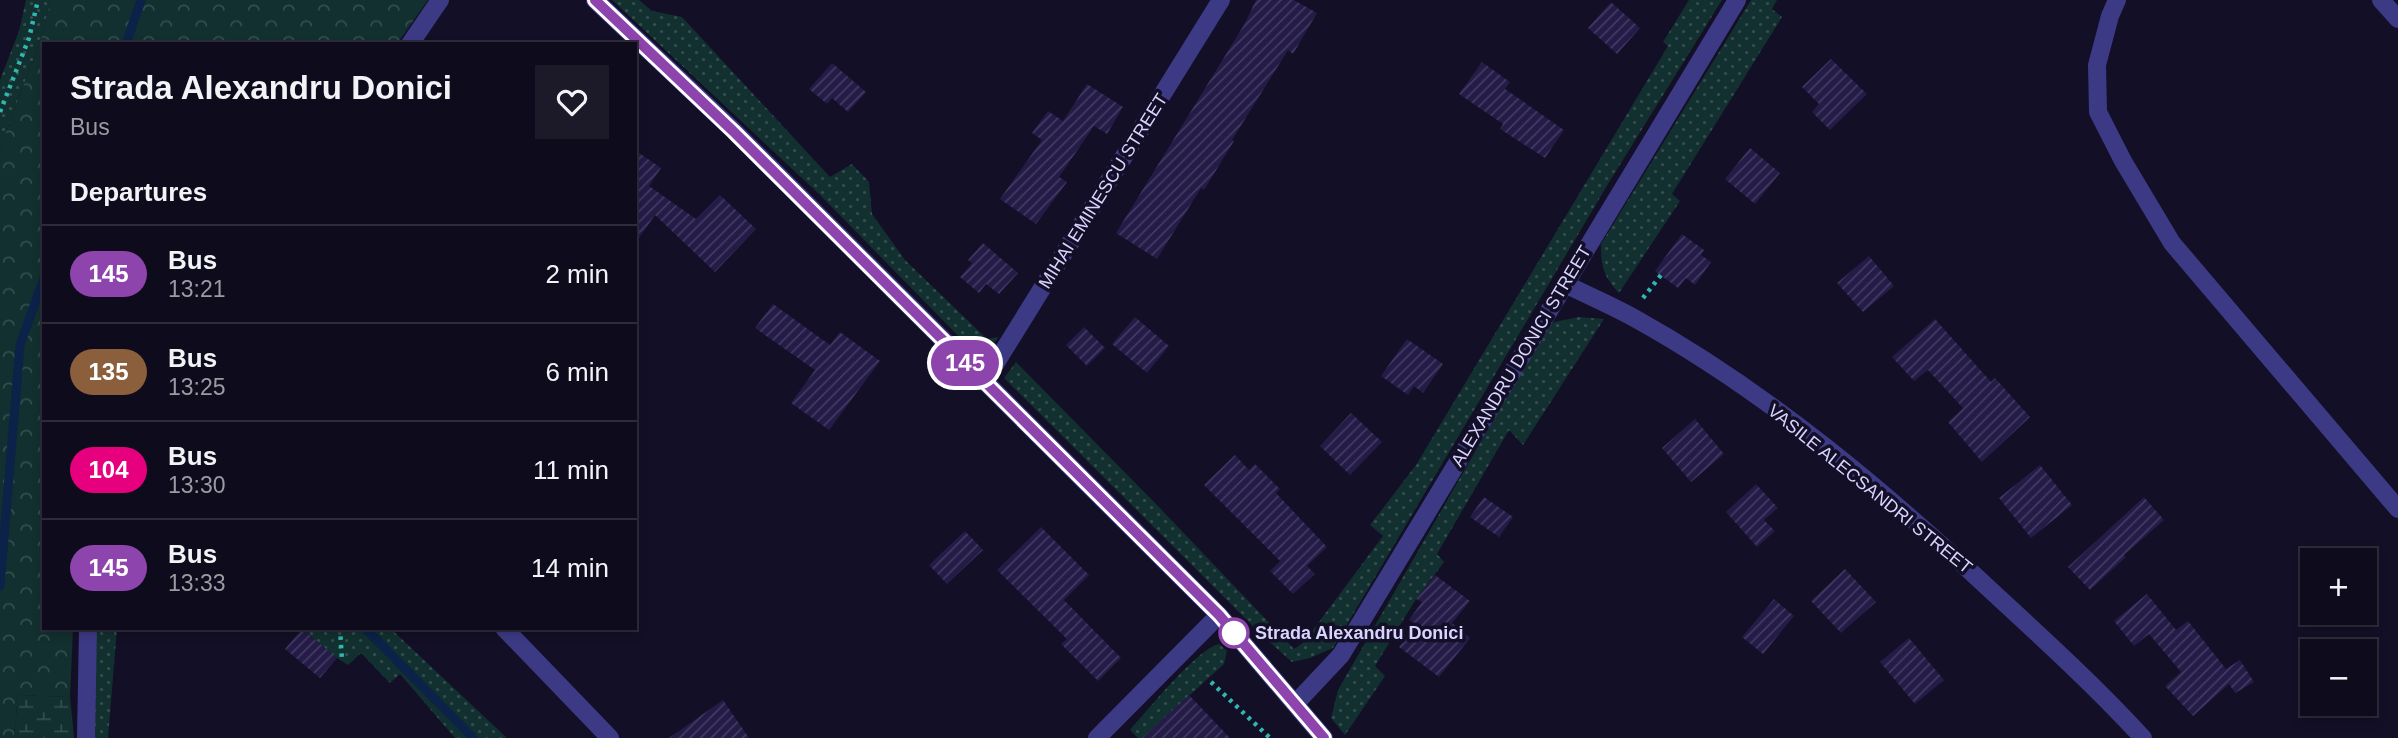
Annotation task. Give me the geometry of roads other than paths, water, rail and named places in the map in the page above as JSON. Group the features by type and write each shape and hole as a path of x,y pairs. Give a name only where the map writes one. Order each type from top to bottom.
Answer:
{"street":[{"path":"411,42 440,0"},
{"path":"595,0 733,131 1219,615 1324,738"},
{"name":"MIHAI EMINESCU STREET","path":"984,382 1221,0"},
{"name":"ALEXANDRU DONICI STREET","path":"1295,705 1341,655 1737,0"},
{"path":"2117,0 2097,65 2098,111 2123,161 2172,243 2398,509"},
{"path":"2381,0 2398,19"},
{"name":"VASILE ALECSANDRI STREET","path":"1565,284 1634,318 1708,362 1818,442 1933,536 2096,687 2143,738"},
{"path":"1097,738 1219,615"},
{"path":"86,738 88,630"},
{"path":"506,630 610,738"}],"waterway":[{"path":"127,42 141,0"},
{"path":"0,586 20,345 42,284"},
{"path":"367,630 473,738"}],"place":[{"name":"Strada Alexandru Donici","path":"1234,633"}]}
